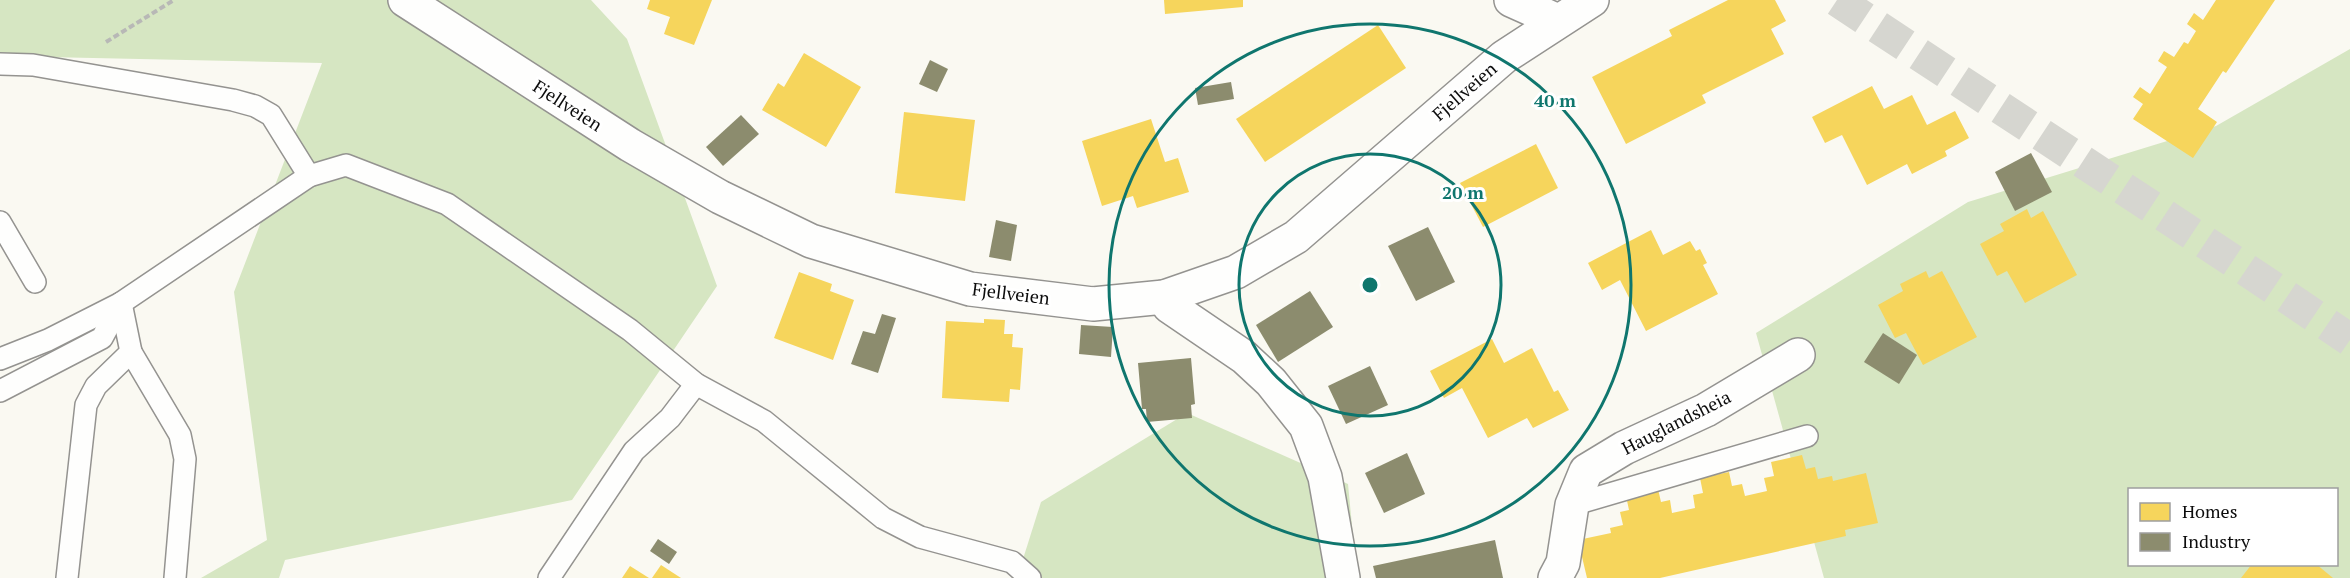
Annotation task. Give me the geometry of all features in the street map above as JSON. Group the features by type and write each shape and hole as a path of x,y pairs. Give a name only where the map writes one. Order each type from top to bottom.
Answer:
{"street":[{"name":"Fjellveien","path":"405,0 630,146 720,197 811,242 970,289 1094,304 1164,297 1236,272 1296,237 1504,57 1592,0"},
{"path":"1511,0 1558,21"},
{"path":"1164,297 1169,306 1244,357 1271,382 1306,426 1325,477 1342,578"},
{"name":"Hauglandsheia","path":"1555,578 1563,563 1572,505 1586,471 1624,448 1706,410 1798,355"}],"lane":[{"path":"0,64 33,65 233,100 255,106 271,115 309,176"},
{"path":"0,359 48,340 121,303 309,176 346,165 447,204 630,330 696,384 764,421 883,518 920,537 1012,562 1030,578"},
{"path":"0,222 35,282"},
{"path":"121,303 131,352 180,435 186,459 175,578"},
{"path":"0,391 102,338 121,303"},
{"path":"68,578 86,405 96,386 131,352"},
{"path":"549,578 634,451 670,418 696,384"},
{"path":"1572,505 1807,436"}],"path":[{"path":"96,48 174,0"}],"green space":[{"path":"0,0 591,0 627,39 717,286 572,500 285,560 279,578 201,578 267,540 234,292 322,63 0,56"},
{"path":"2350,49 2350,578 1824,578 1756,333 1968,202 2216,126"},
{"path":"1187,413 1348,484 1357,578 1017,578 1041,502"}],"building: Homes":[{"path":"650,0 712,0 694,45 664,34 670,17 647,9"},
{"path":"1164,0 1243,0 1243,7 1165,14"},
{"path":"1728,0 1775,0 1786,21 1771,29 1784,54 1702,95 1706,103 1626,144 1592,77 1672,36 1669,30"},
{"path":"2216,0 2275,0 2226,73 2223,71 2198,109 2217,122 2193,158 2133,119 2143,104 2133,97 2140,87 2150,94 2167,67 2158,61 2164,51 2174,57 2184,42 2188,44 2196,31 2187,24 2194,13 2203,20"},
{"path":"1378,25 1406,68 1265,162 1236,119"},
{"path":"804,53 861,87 826,147 762,110 778,83 784,87"},
{"path":"1872,86 1884,109 1912,95 1927,125 1955,111 1969,138 1945,151 1947,156 1912,174 1907,164 1867,185 1842,135 1825,143 1812,117"},
{"path":"904,112 975,120 965,201 895,193"},
{"path":"1151,119 1165,162 1178,158 1189,192 1137,208 1133,196 1102,206 1082,141"},
{"path":"1536,144 1558,188 1483,227 1460,183"},
{"path":"2027,209 2031,218 2043,211 2077,275 2025,303 2007,271 1997,276 1980,244 2004,231 2000,224"},
{"path":"1651,230 1663,255 1690,241 1696,251 1700,249 1707,263 1703,265 1718,294 1646,331 1620,280 1602,290 1588,263"},
{"path":"1926,271 1929,278 1942,271 1977,337 1923,365 1906,333 1895,338 1878,305 1903,291 1900,284"},
{"path":"799,272 832,284 830,291 854,300 833,360 774,338"},
{"path":"984,319 1005,320 1004,334 1013,334 1012,347 1023,348 1020,390 1010,389 1009,402 942,398 946,321 984,323"},
{"path":"1492,339 1504,363 1532,348 1554,392 1558,390 1569,410 1533,428 1527,418 1488,438 1462,388 1444,398 1430,371"},
{"path":"1802,455 1806,469 1815,467 1818,479 1832,476 1833,481 1866,473 1878,523 1845,530 1846,536 1660,578 1587,578 1578,540 1611,533 1610,528 1623,525 1620,512 1629,510 1626,496 1658,489 1661,502 1670,500 1672,513 1695,508 1693,495 1703,493 1700,478 1729,472 1732,486 1742,484 1745,496 1767,491 1764,478 1774,476 1771,462"},
{"path":"661,565 681,578 652,578"},
{"path":"630,566 649,578 622,578"},
{"path":"2250,566 2318,566 2333,578 2241,578"}],"building: Industry":[{"path":"930,60 948,69 937,92 919,84"},
{"path":"1231,82 1234,99 1198,105 1195,88"},
{"path":"741,115 759,134 723,166 706,147"},
{"path":"2031,153 2052,192 2015,211 1995,172"},
{"path":"996,220 1017,225 1011,261 989,257"},
{"path":"1428,227 1455,282 1416,301 1388,246"},
{"path":"1310,291 1333,327 1278,362 1256,325"},
{"path":"882,314 896,318 878,373 851,364 863,331 875,334"},
{"path":"1081,325 1113,327 1111,357 1079,354"},
{"path":"1883,333 1917,355 1899,384 1864,362"},
{"path":"1191,358 1195,404 1191,405 1192,418 1147,422 1146,409 1142,409 1138,363"},
{"path":"1370,366 1388,405 1346,424 1328,386"},
{"path":"1407,453 1425,494 1384,513 1365,473"},
{"path":"658,539 677,552 669,564 650,551"},
{"path":"1495,540 1503,578 1376,578 1373,566"}],"tunnel":[{"path":"1837,0 2350,340"}]}
